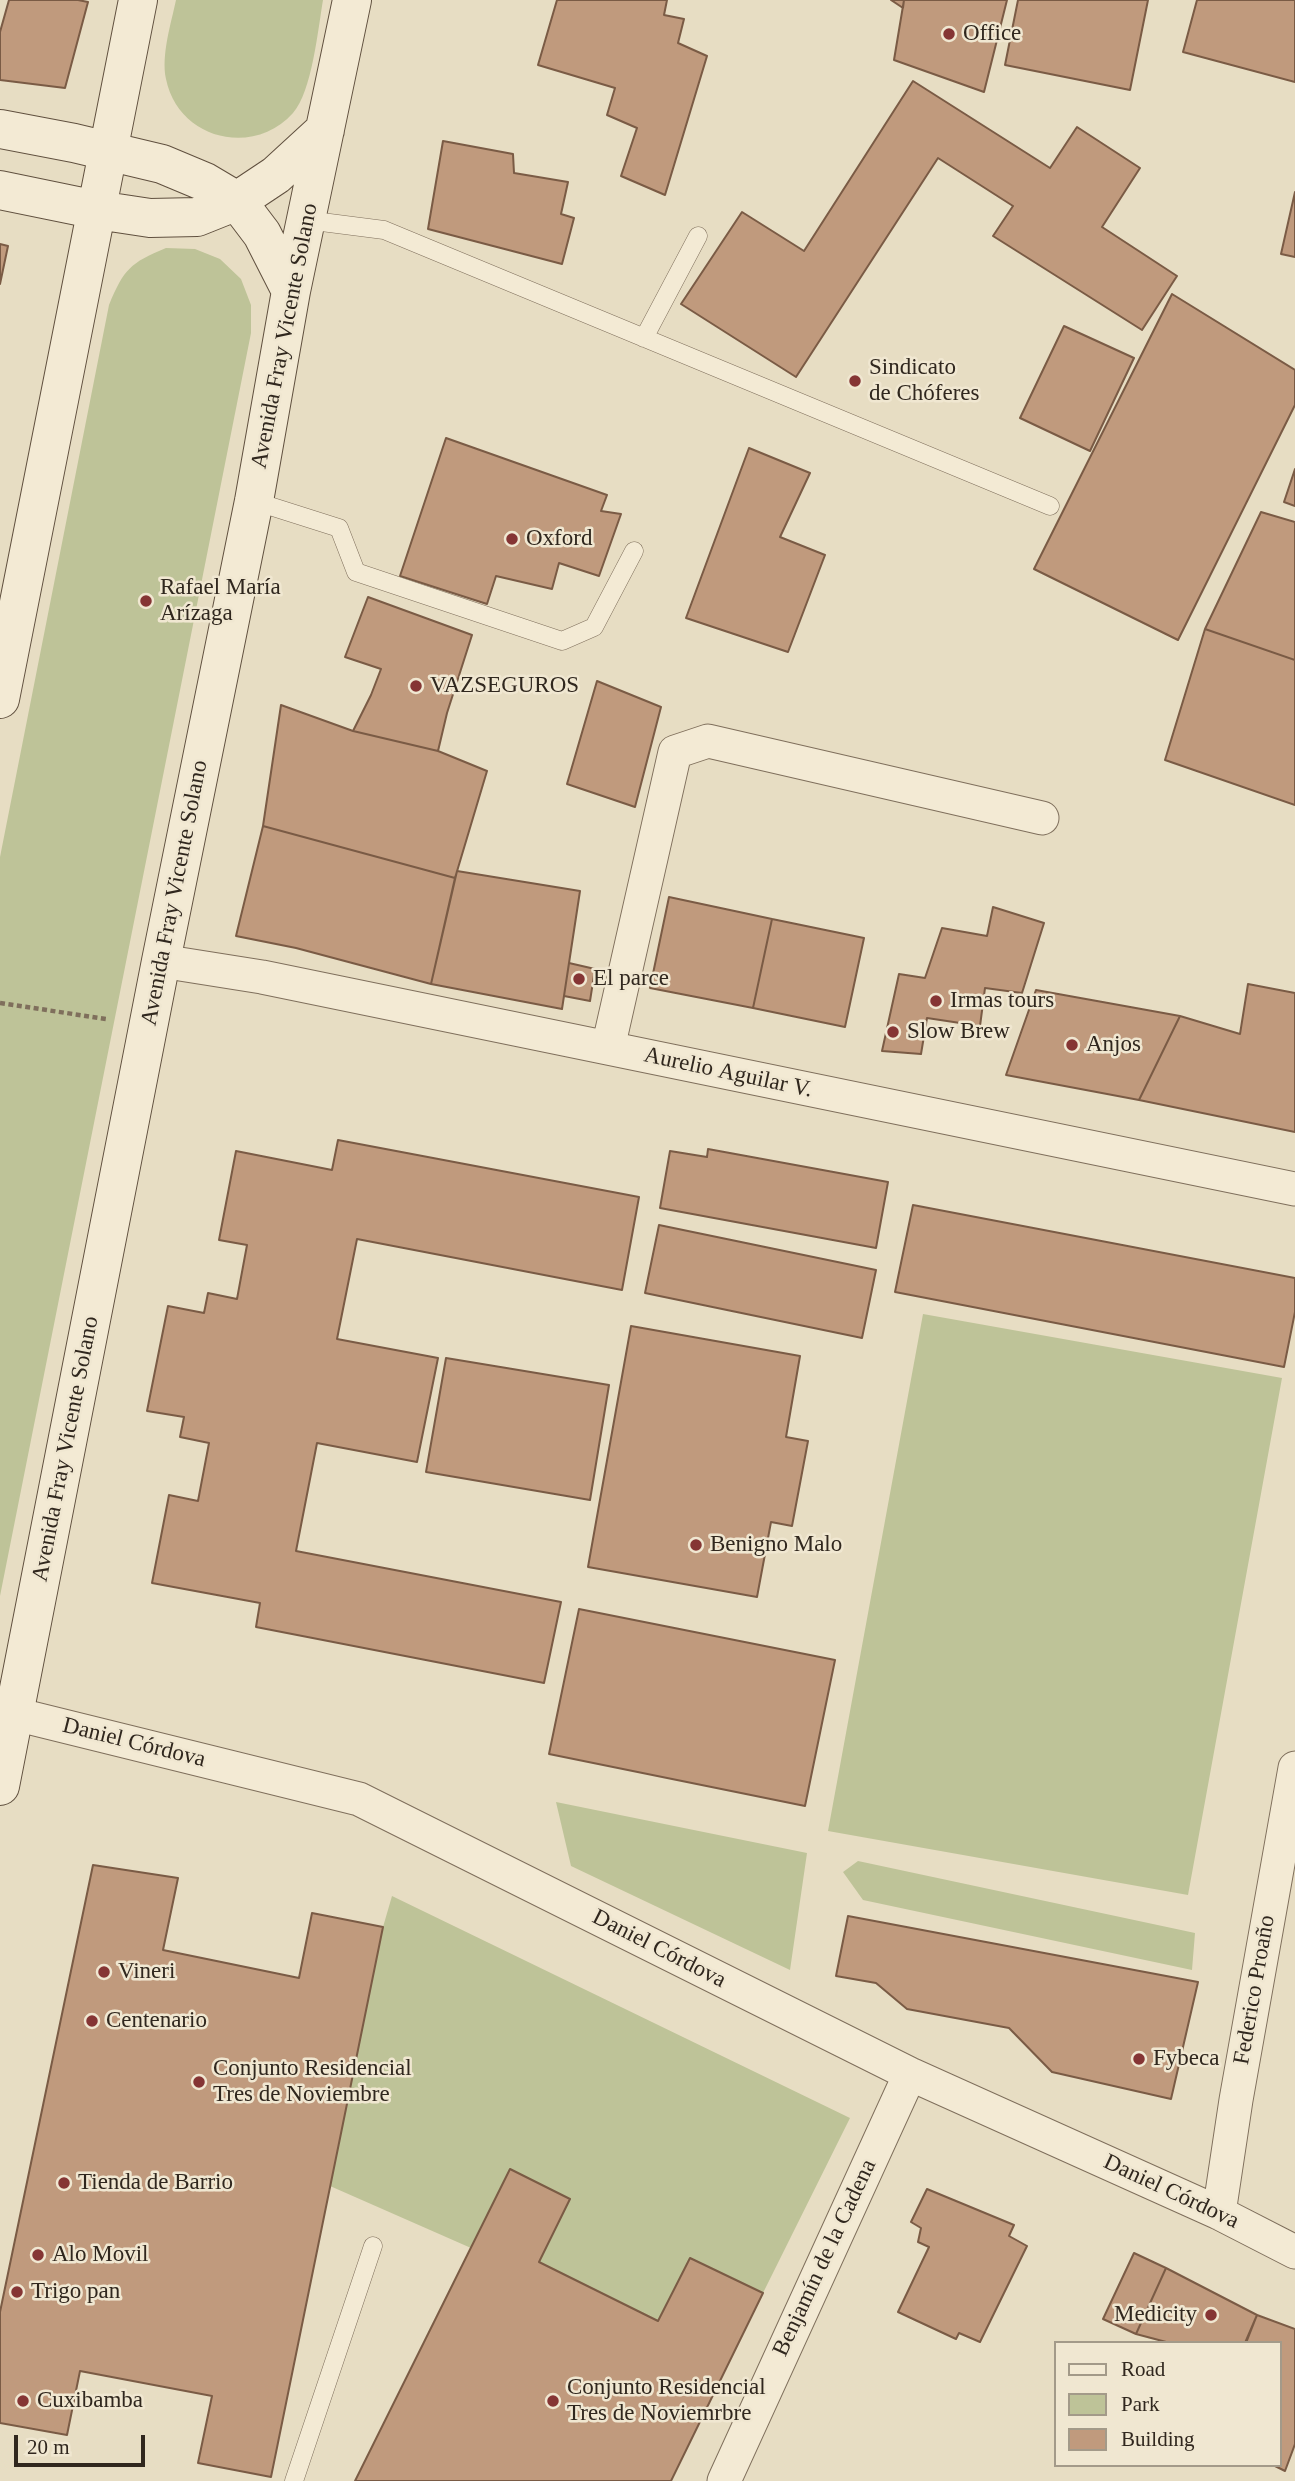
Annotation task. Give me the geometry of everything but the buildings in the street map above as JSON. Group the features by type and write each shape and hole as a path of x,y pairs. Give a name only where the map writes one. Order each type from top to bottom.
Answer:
{"main road":[{"path":"2,679 138,0"},
{"name":"Avenida Fray Vicente Solano","path":"0,1786 7,1714 149,1026 254,501 291,291 352,0"},
{"path":"0,129 162,164 205,182 237,201 262,234 291,291"},
{"path":"0,190 150,218 197,217 237,201 276,174 325,130"}],"street":[{"path":"608,1048 675,752 708,741 1042,818"},
{"name":"Aurelio Aguilar V.","path":"161,961 262,977 1295,1189"},
{"name":"Daniel Córdova","path":"7,1714 359,1799 910,2074 1219,2213 1295,2252"},
{"name":"Federico Proaño","path":"1219,2213 1238,2087 1295,1768"},
{"name":"Benjamín de la Cadena","path":"724,2481 910,2074"}],"lane":[{"path":"306,220 384,230 1050,506"},
{"path":"644,338 698,236"},
{"path":"254,501 339,528 356,572 562,641 594,627 634,551"},
{"path":"294,2481 373,2246"}],"path":[{"path":"0,1003 149,1026"}],"green space":[{"path":"176,0 323,0 310,76 300,103 293,113 277,127 258,135 238,138 201,128 185,116 173,100 165,70 167,40"},
{"path":"166,248 195,249 220,259 241,279 251,305 251,333 0,1596 0,857 109,305 124,275 136,263"},
{"path":"923,1314 1282,1378 1188,1895 828,1831"},
{"path":"556,1802 807,1853 790,1970 571,1866"},
{"path":"858,1861 1195,1933 1192,1970 863,1900 843,1872"},
{"path":"392,1896 850,2118 763,2293 690,2258 658,2321 539,2262 570,2199 510,2169 471,2248 330,2186 383,1927"}],"place":[{"name":"Office","path":"949,34"},
{"name":"Sindicato de Chóferes","path":"855,381"},
{"name":"Oxford","path":"512,539"},
{"name":"Rafael María Arízaga","path":"146,601"},
{"name":"VAZSEGUROS","path":"416,686"},
{"name":"El parce","path":"579,979"},
{"name":"Irmas tours","path":"936,1001"},
{"name":"Slow Brew","path":"893,1032"},
{"name":"Anjos","path":"1072,1045"},
{"name":"Benigno Malo","path":"696,1545"},
{"name":"Vineri","path":"104,1972"},
{"name":"Centenario","path":"92,2021"},
{"name":"Fybeca","path":"1139,2059"},
{"name":"Conjunto Residencial Tres de Noviembre","path":"199,2082"},
{"name":"Tienda de Barrio","path":"64,2183"},
{"name":"Alo Movil","path":"38,2255"},
{"name":"Trigo pan","path":"17,2292"},
{"name":"Medicity","path":"1211,2315"},
{"name":"Cuxibamba","path":"23,2401"},
{"name":"Conjunto Residencial Tres de Noviemrbre","path":"553,2401"}]}
